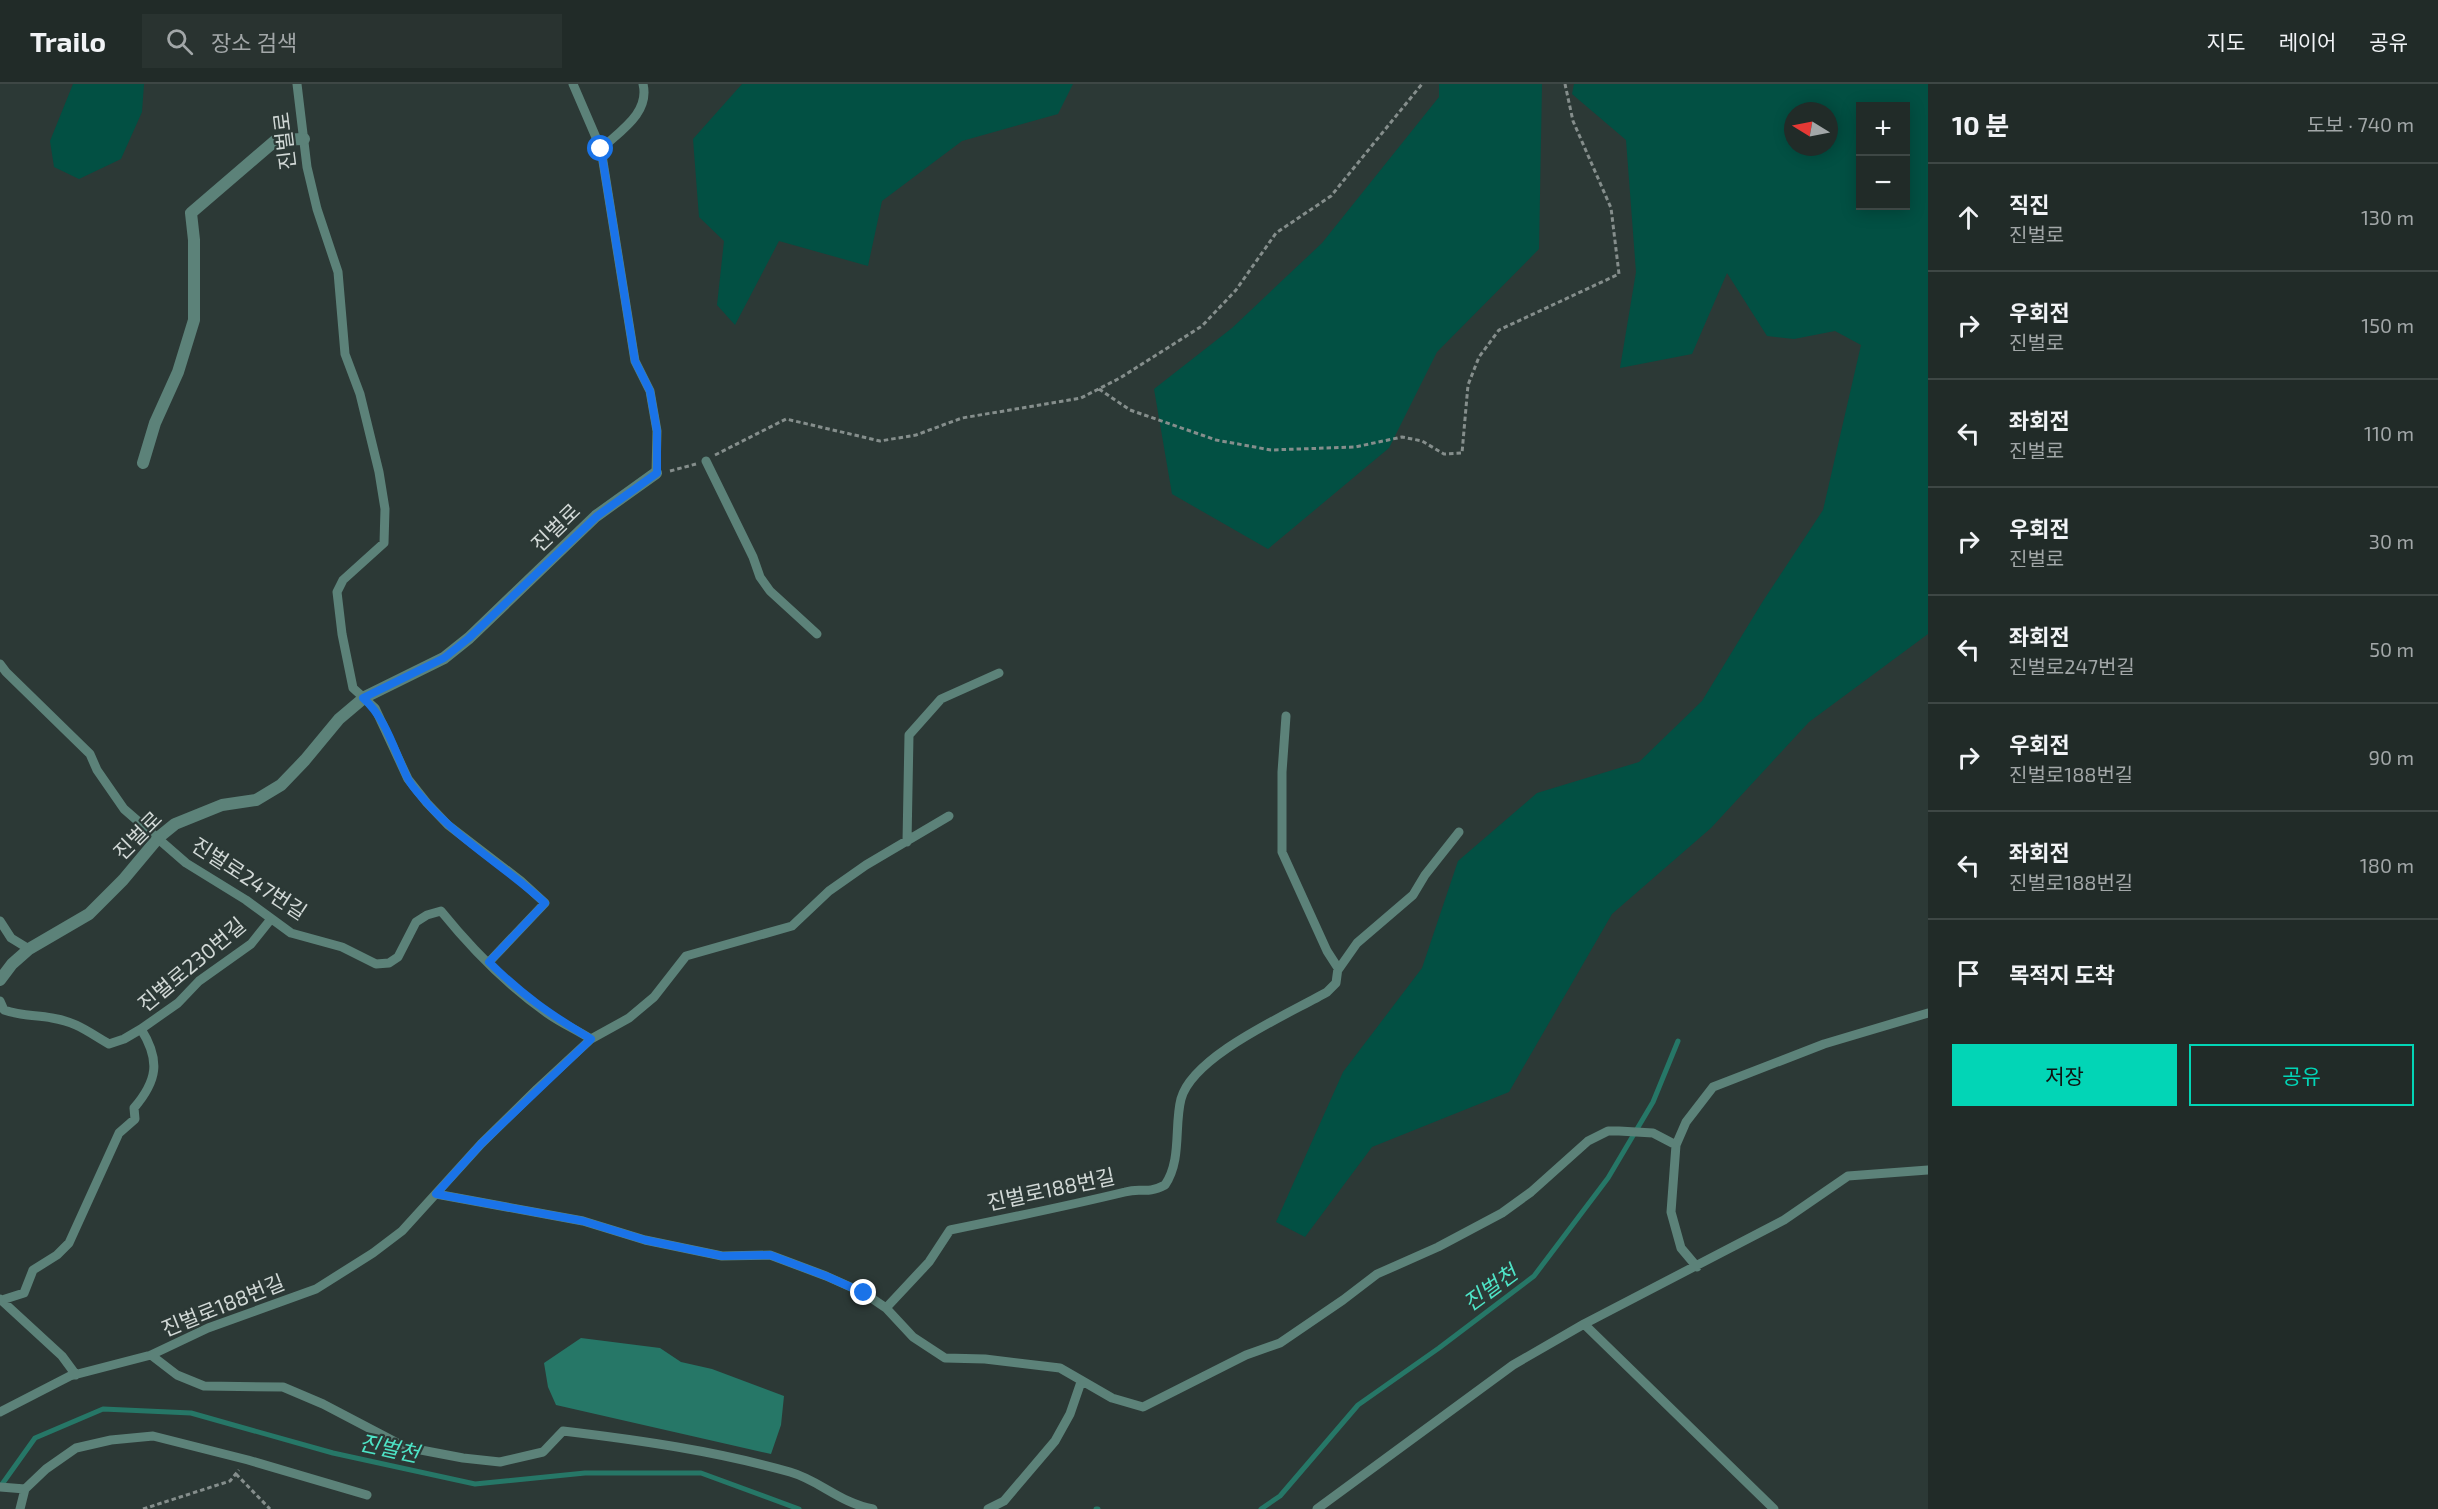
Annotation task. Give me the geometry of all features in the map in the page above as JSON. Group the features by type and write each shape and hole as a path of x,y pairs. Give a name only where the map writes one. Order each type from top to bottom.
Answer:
{"street":[{"path":"143,463 154,423 178,372 194,320 194,240 191,213 276,140 304,138"},
{"name":"진벌로","path":"0,980 12,964 29,949 89,914 123,880 159,837 175,824 222,805 255,800 281,785 339,719 363,698 444,658 469,638 597,516 657,473"}],"lane":[{"name":"진벌로","path":"297,84 307,167 316,209 338,272 345,354 352,368 367,419 385,508 384,543 343,580 337,592 342,634 353,688 375,708 408,779 427,803 448,825 521,881 545,903 489,962"},
{"path":"573,84 601,149 635,361 650,391 657,431 657,473"},
{"path":"601,149 640,112 645,94 643,84"},
{"path":"706,461 760,576 770,591 817,634"},
{"name":"진벌로247번길","path":"0,664 90,754 97,770 124,809 159,837 186,863 291,933 342,947 376,964 389,963 398,957 416,922 427,915 441,911 464,938 517,989 548,1014 591,1039"},
{"path":"907,842 909,735 941,699 999,673"},
{"path":"1286,716 1282,772 1282,852 1338,970 1358,943 1413,895 1425,875 1458,832"},
{"name":"진벌로188번길","path":"0,1412 76,1375 151,1355 208,1328 316,1289 373,1253 402,1231 481,1144 591,1039 628,1018 654,997 686,956 792,926 829,891 866,865 949,816"},
{"name":"진벌로230번길","path":"1,1299 24,1293 33,1270 57,1255 69,1243 118,1133 135,1119 134,1108 146,1095 154,1079 152,1052 141,1029 178,1003 199,981 251,944 271,919"},
{"path":"0,921 11,938 29,949"},
{"name":"진벌로188번길","path":"886,1308 929,1262 950,1230 1065,1207 1130,1191 1151,1192 1165,1185 1174,1158 1181,1098 1196,1075 1217,1054 1328,992 1336,983 1338,970"},
{"path":"0,1002 4,1010 20,1016 52,1018 70,1022 92,1031 109,1044 141,1029"},
{"path":"1697,1267 1680,1248 1671,1212 1676,1144 1686,1122 1713,1087 1824,1044 1928,1013"},
{"path":"436,1194 583,1221 645,1240 722,1256 770,1255 864,1293 886,1308 913,1337 945,1358 985,1359 1060,1368 1112,1398 1143,1407 1246,1355 1280,1343 1377,1274 1438,1247 1502,1213 1531,1192 1588,1141 1608,1131 1653,1133 1676,1144"},
{"path":"1317,1509 1513,1365 1584,1324 1784,1220 1848,1176 1928,1170"},
{"path":"1,1299 62,1356 76,1375"},
{"path":"1584,1324 1774,1509"},
{"path":"151,1355 177,1375 204,1386 284,1387 323,1404 405,1447 463,1458 500,1462 543,1452 563,1431 636,1439 713,1453 793,1473 855,1506 873,1509"},
{"path":"988,1509 1004,1501 1055,1441 1070,1414 1081,1382"},
{"path":"20,1509 25,1489 46,1468 76,1448 111,1440 153,1436 248,1460 367,1495"},
{"path":"0,1487 25,1489"}],"path":[{"path":"657,473 706,461 786,419 880,441 916,435 962,418 1081,398 1099,389 1202,326 1236,290 1276,233 1331,196 1422,84"},
{"path":"1099,389 1130,410 1227,442 1272,450 1355,447 1402,437 1422,441 1444,454 1462,453 1468,386 1479,357 1499,330 1618,274 1611,208 1573,121 1565,84"},
{"path":"143,1509 230,1481 248,1460"},
{"path":"236,1474 270,1509"}],"shaded area":[{"path":"73,84 144,84 142,112 121,159 79,179 54,167 50,141"},
{"path":"742,84 1073,84 1058,114 962,141 882,201 868,266 779,241 735,325 717,305 724,241 699,217 693,139"},
{"path":"1439,84 1542,84 1539,249 1437,352 1389,448 1268,549 1172,494 1154,389 1232,328 1322,243 1439,97"},
{"path":"1574,84 1928,84 1928,634 1809,722 1711,828 1612,914 1509,1092 1372,1147 1305,1237 1276,1222 1343,1072 1422,968 1458,861 1537,793 1639,762 1702,701 1763,601 1823,510 1861,345 1835,331 1794,339 1767,336 1727,273 1692,354 1620,368 1636,272 1626,140 1572,94"},
{"path":"581,1338 660,1348 681,1362 712,1369 784,1396 781,1425 771,1454 556,1405 548,1387 544,1363"}],"waterway":[{"name":"진벌천","path":"1261,1509 1280,1496 1358,1405 1439,1348 1534,1276 1608,1178 1653,1102 1678,1041"},
{"name":"진벌천","path":"0,1487 35,1438 103,1409 191,1413 333,1453 475,1484 585,1473 701,1473 799,1509"}],"route":[{"path":"601,149 620,281 635,361 650,391 657,431 657,473 597,516 469,638 444,658 363,698 375,708 408,779 427,803 448,825 521,881 545,903 489,962 548,1014 591,1039 481,1144 436,1194 583,1221 645,1240 722,1256 770,1255 864,1293"}]}
